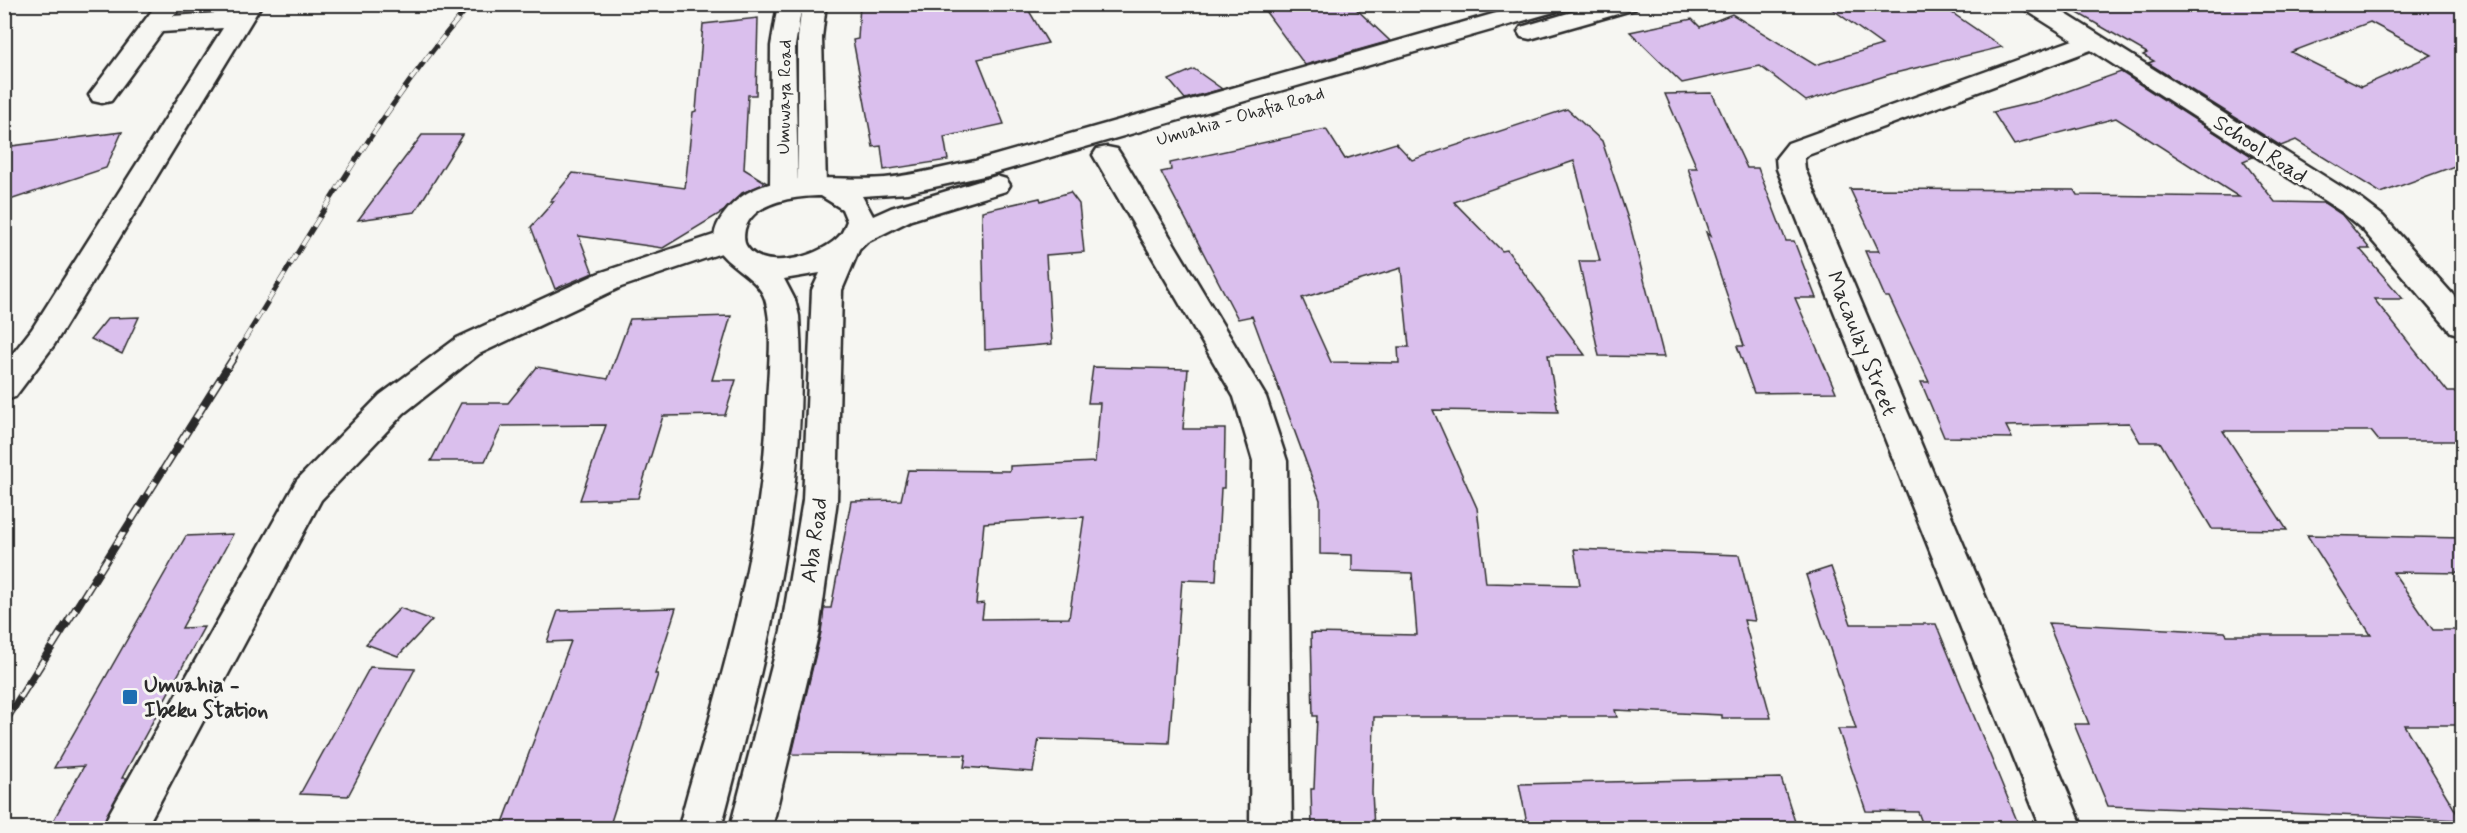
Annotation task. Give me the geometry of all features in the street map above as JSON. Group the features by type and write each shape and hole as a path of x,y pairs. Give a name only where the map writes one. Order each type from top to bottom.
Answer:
{"street":[{"path":"102,94 170,4"},
{"name":"Umuwaya Road","path":"790,4 783,46 809,188"},
{"name":"Umuwaya Road","path":"809,188 810,38 814,4"},
{"name":"Umuahia - Ohafia Road","path":"809,188 885,187 978,169 1556,4"},
{"name":"Umuahia - Ohafia Road","path":"851,242 901,214 967,193 1107,155 1627,4"},
{"name":"School Road","path":"2032,4 2352,206 2373,223 2463,324"},
{"path":"153,25 246,12"},
{"path":"4,390 43,337 246,12"},
{"name":"Macaulay Street","path":"2062,828 1791,169 1790,158 1798,149 2093,41"},
{"path":"1107,155 1250,397 1270,461 1271,828"},
{"path":"124,828 309,490 392,404 468,346 610,280 738,251 765,268 786,270 808,267 828,259 851,242 861,220 858,207 847,196 809,188 762,197 743,209 732,224 738,251"},
{"name":"Aba Road","path":"751,828 800,631 820,500 827,290 851,242"},
{"name":"Aba Road","path":"700,828 753,633 777,504 785,391 783,311 777,292 738,251"}],"building":[{"path":"860,4 1025,4 1048,43 978,59 1004,124 944,137 948,160 884,170 881,146 873,147 853,40 858,39"},
{"path":"1260,4 1351,4 1390,41 1305,65"},
{"path":"1825,4 1939,4 2002,47 1891,74 1806,101 1760,66 1682,83 1630,32 1692,19 1700,27 1732,14 1815,65 1882,45"},
{"path":"2062,4 2463,4 2463,163 2381,193 2296,140 2281,146 2148,63 2154,61 2143,55 2147,53","holes":["2370,22 2432,55 2361,87 2291,52"]},
{"path":"758,18 756,95 748,95 744,169 767,183 742,193 724,211 663,248 579,236 593,273 555,289 531,227 554,201 550,201 573,173 685,188 693,112 696,111 703,24"},
{"path":"1194,69 1222,89 1185,99 1169,80"},
{"path":"2121,72 2253,157 2243,161 2275,202 2324,203 2342,215 2370,249 2360,249 2403,299 2374,299 2448,392 2463,392 2463,441 2379,441 2371,431 2223,431 2287,530 2212,529 2160,442 2140,442 2129,423 2006,426 2012,438 1944,437 1921,382 1929,382 1889,297 1885,297 1865,251 1879,251 1850,189 2074,190 2077,195 2239,197 2116,118 2014,145 1993,112 2040,101"},
{"path":"1712,93 1747,168 1758,168 1786,241 1794,241 1816,298 1795,298 1836,392 1754,393 1737,346 1744,346 1706,232 1711,236 1688,168 1697,168 1665,94"},
{"path":"1567,109 1602,141 1630,225 1664,357 1599,356 1579,261 1600,261 1574,161 1454,202 1502,251 1507,250 1585,355 1548,355 1558,412 1433,410 1477,508 1486,583 1580,585 1574,549 1739,555 1755,621 1744,620 1771,718 1722,718 1722,715 1615,710 1617,717 1374,717 1372,792 1374,828 1312,828 1311,789 1314,789 1317,716 1313,716 1311,633 1417,635 1412,573 1352,571 1352,555 1320,554 1320,500 1252,316 1238,319 1161,172 1171,170 1170,163 1326,129 1345,159 1396,143 1412,160","holes":["1401,268 1409,347 1398,347 1399,363 1331,362 1302,298"]},
{"path":"122,132 106,168 4,202 4,147"},
{"path":"422,135 463,135 415,212 358,220"},
{"path":"1070,192 1079,204 1084,252 1046,255 1052,344 985,350 982,211 1040,198 1041,201"},
{"path":"731,316 712,380 736,380 725,415 663,416 638,498 580,500 606,425 502,426 485,461 431,461 461,403 508,403 537,367 608,379 630,319"},
{"path":"139,317 122,354 91,339 108,318"},
{"path":"1093,367 1188,369 1183,429 1225,429 1224,488 1221,488 1216,581 1182,580 1169,743 1039,739 1033,772 964,767 966,755 792,754 821,632 824,608 831,608 851,501 901,500 908,470 1010,471 1010,466 1095,462 1100,403 1088,403","holes":["1084,517 1069,618 982,619 984,603 976,604 984,523"]},
{"path":"233,534 182,628 204,627 122,778 127,778 101,828 49,828 84,766 54,768 186,536"},
{"path":"2307,535 2463,538 2463,573 2393,572 2433,630 2463,630 2463,725 2404,725 2461,820 2108,806 2074,724 2089,724 2048,623 2225,632 2227,635 2371,635"},
{"path":"1831,567 1851,624 1936,624 2020,828 1924,828 1918,812 1866,811 1838,729 1856,729 1806,575"},
{"path":"400,608 432,620 398,656 366,644"},
{"path":"676,608 655,674 658,674 609,828 501,828 571,641 547,642 558,611"},
{"path":"370,667 415,669 348,796 300,794"},
{"path":"1781,778 1797,828 1528,828 1519,784"}],"railway":[{"path":"233,358 375,131 405,87 471,4"},
{"path":"4,723 234,357"}],"place":[{"name":"Umuahia - Ibeku Station","path":"130,697"}]}
